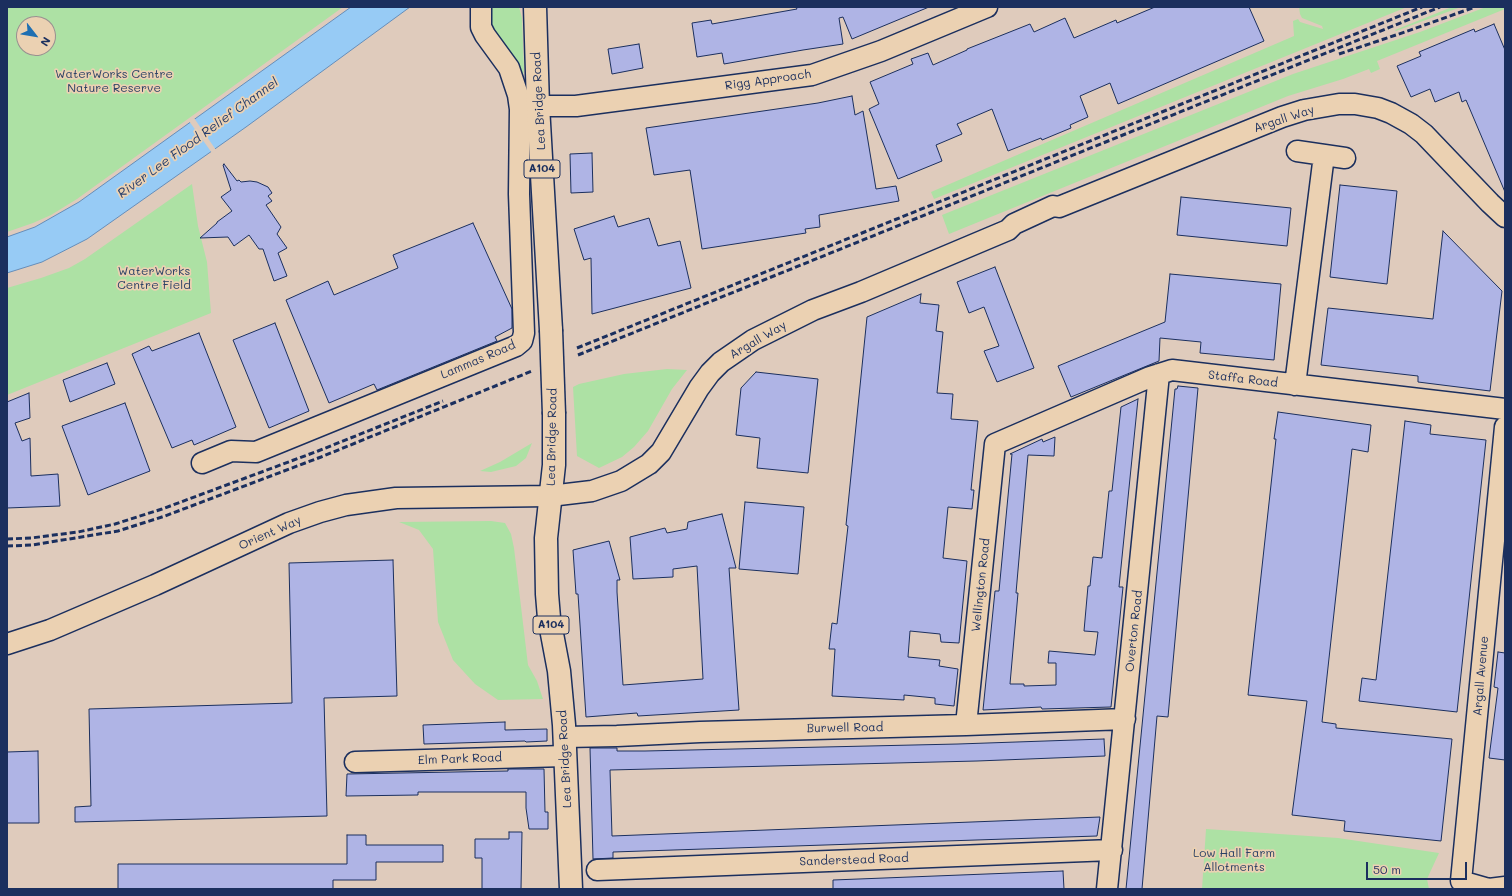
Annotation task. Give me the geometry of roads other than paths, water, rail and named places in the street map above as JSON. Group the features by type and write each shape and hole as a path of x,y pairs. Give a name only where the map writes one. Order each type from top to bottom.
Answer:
{"main road":[{"name":"Lea Bridge Road","path":"535,7 538,106 551,330 554,414 554,465 546,549 547,594 549,618 559,671 565,746 571,889"}],"street":[{"name":"Lammas Road","path":"202,463 231,451 256,452 516,346 522,341 524,333 519,194 520,109 518,95 509,68 485,35 482,27 481,7"},
{"name":"Rigg Approach","path":"538,106 576,106 812,75 889,48 987,7"},
{"name":"Argall Way","path":"550,496 592,491 606,487 621,481 649,464 660,452 699,388 710,373 721,362 753,340 813,310 862,292 1008,230 1015,233 1050,218 1056,214 1059,207 1282,117 1304,110 1339,104 1355,104 1385,110 1411,124 1424,134 1505,217"},
{"path":"1296,151 1345,158"},
{"path":"1295,385 1324,155"},
{"name":"Staffa Road","path":"995,444 1159,374 1172,370 1505,409"},
{"name":"Overton Road","path":"1107,889 1159,374"},
{"name":"Argall Avenue","path":"1505,427 1461,881 1489,889 1505,887"},
{"name":"Wellington Road","path":"966,726 995,444"},
{"name":"Orient Way","path":"7,644 50,630 155,585 289,523 333,509 361,502 396,498 550,496"},
{"name":"Burwell Road","path":"565,746 617,736 700,732 966,726 1125,719"},
{"name":"Elm Park Road","path":"355,762 565,746"},
{"name":"Sanderstead Road","path":"597,870 1112,850"}],"water":[{"name":"River Lee Flood Relief Channel","path":"351,7 410,7 246,127 87,239 42,262 7,273 7,237 35,227 79,202"}],"railway":[{"path":"577,348 1422,7"},
{"path":"578,355 1440,7"},
{"path":"1339,54 1475,7"},
{"path":"7,546 32,545 118,531 165,516 321,457 532,371"},
{"path":"7,539 31,538 78,532 115,524 162,509 318,451 443,401"}],"park label":[{"name":"WaterWorks Centre Nature Reserve","path":"114,81"},
{"name":"WaterWorks Centre Field","path":"154,278"},
{"name":"Low Hall Farm Allotments","path":"1234,860"}]}
